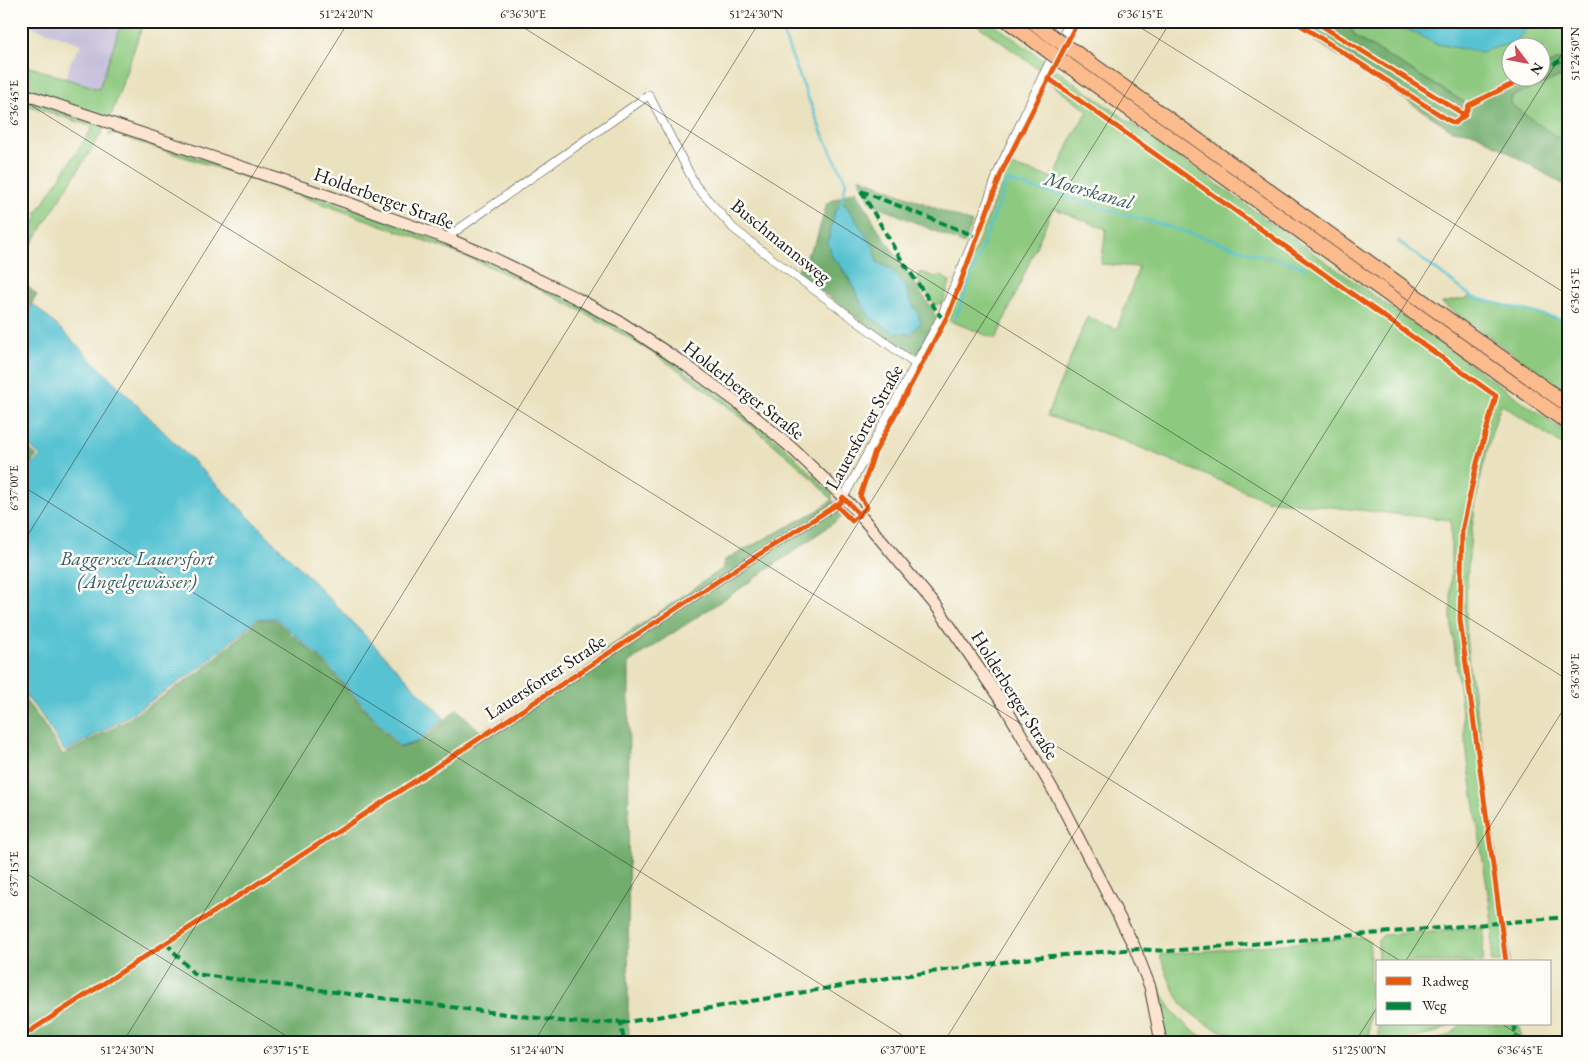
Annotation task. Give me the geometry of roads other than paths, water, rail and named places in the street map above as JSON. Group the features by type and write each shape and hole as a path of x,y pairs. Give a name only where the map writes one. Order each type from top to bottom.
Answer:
{"highway":[{"path":"1008,21 1568,423"},
{"path":"1032,21 1568,405"}],"main road":[{"name":"Holderberger Straße","path":"21,93 328,196 488,255 576,298 653,342 741,405 794,450 843,497 937,607 1006,708 1060,802 1134,946 1150,987 1162,1042"}],"street":[{"name":"Lauersforter Straße","path":"473,743 840,502 941,317 975,236 1000,167 1070,21"},
{"name":"Buschmannsweg","path":"446,238 649,95 696,186 733,228 916,364"}],"water":[{"path":"1395,21 1533,21 1518,38 1502,38 1502,46 1480,52 1436,44 1399,25"},
{"path":"844,202 874,248 877,262 892,270 907,289 909,298 921,322 911,334 893,332 871,318 848,277 838,262 833,259 828,242 835,211"},
{"name":"Baggersee Lauersfort (Angelgewässer)","path":"33,304 65,333 303,571 444,718 419,741 400,747 323,660 275,618 257,619 200,668 124,719 65,752 42,716 21,690 21,477 40,456 21,439 21,324"}],"waterway":[{"name":"Moerskanal","path":"778,21 822,133 846,182 841,205"},
{"name":"Moerskanal","path":"955,319 1007,181 1290,262 1305,268"},
{"name":"Moerskanal","path":"1398,241 1472,297 1568,321"}]}
